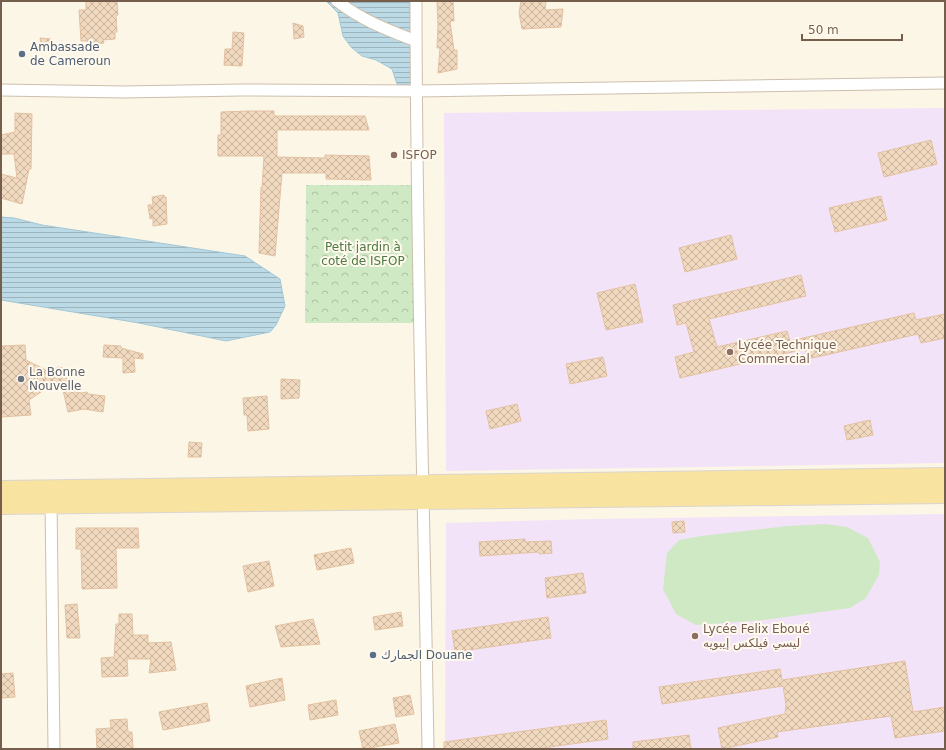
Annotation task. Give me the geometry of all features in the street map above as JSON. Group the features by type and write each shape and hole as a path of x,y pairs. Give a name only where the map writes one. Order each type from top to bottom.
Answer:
{"main road":[{"path":"1,505 51,497 894,486 945,477"},
{"path":"894,486 945,494"},
{"path":"1,490 51,497"}],"street":[{"path":"338,1 355,14 366,20 416,40"},
{"path":"416,1 419,330 424,492 428,749"},
{"path":"1,90 118,92 234,90 417,91 945,83"},
{"path":"51,497 54,749"}],"shaded area":[{"path":"945,108 945,463 446,471 444,113"},
{"name":"Lycée Felix Eboué ليسي فيلكس إيبويه","path":"945,514 945,749 445,749 446,523 592,519"}],"green space":[{"name":"Petit jardin à coté de ISFOP","path":"306,185 422,185 421,323 305,323"},
{"path":"826,524 847,527 868,538 880,562 879,575 866,598 850,608 764,620 696,625 676,614 663,589 667,553 679,540 787,526"}],"water":[{"path":"410,1 411,85 397,84 392,69 376,60 362,56 351,47 343,36 338,13 327,2"},
{"path":"1,217 14,218 42,225 245,256 280,279 285,306 276,325 270,332 226,341 139,323 1,300"}],"building":[{"path":"86,1 117,2 118,15 116,15 117,32 115,32 115,39 103,40 104,43 92,44 91,41 81,41 79,10 86,10"},
{"path":"437,1 453,1 454,21 450,21 454,50 457,50 457,69 438,73 440,48 437,48"},
{"path":"521,1 546,1 545,10 563,9 561,27 522,29 519,13"},
{"path":"293,23 303,26 304,37 294,39"},
{"path":"233,32 244,33 242,66 224,65 225,49 232,49"},
{"path":"40,38 51,39 52,48 42,50"},
{"path":"274,111 274,116 365,116 369,130 277,130 277,157 325,158 325,155 369,156 371,180 326,179 326,173 282,173 275,256 259,253 261,187 262,188 264,156 218,156 218,135 221,135 221,112"},
{"path":"15,113 32,114 31,169 29,169 22,204 1,198 1,174 17,178 14,154 1,154 1,135 15,132"},
{"path":"931,140 937,164 884,177 878,153"},
{"path":"164,195 164,197 166,197 167,224 153,226 153,218 150,219 148,205 153,205 152,197"},
{"path":"881,196 887,220 835,232 829,208"},
{"path":"731,235 737,259 685,272 679,248"},
{"path":"801,275 806,296 709,319 717,347 787,331 790,341 914,313 916,320 945,314 945,338 921,343 918,334 808,359 805,349 680,378 675,357 694,352 686,323 677,325 673,305"},
{"path":"635,284 643,322 606,330 597,293"},
{"name":"La Bonne Nouvelle","path":"25,345 26,360 56,375 57,367 72,369 70,383 82,390 41,385 41,392 29,400 31,415 1,417 1,346"},
{"path":"104,345 121,346 121,348 143,354 143,359 134,358 135,372 123,373 123,358 103,357"},
{"path":"603,357 607,376 570,384 566,364"},
{"path":"281,379 300,380 299,398 281,399"},
{"path":"63,390 82,393 87,392 88,394 105,396 103,412 84,409 68,412"},
{"path":"267,396 269,429 248,431 247,415 244,415 243,398"},
{"path":"517,404 521,421 490,429 486,411"},
{"path":"870,420 873,435 847,440 844,426"},
{"path":"189,442 202,443 201,457 188,457"},
{"path":"684,521 685,532 673,533 672,522"},
{"path":"76,528 138,528 139,548 116,548 117,588 82,589 81,549 76,549"},
{"path":"525,539 525,542 551,541 552,553 539,554 539,552 480,556 479,542"},
{"path":"351,548 354,563 317,570 314,555"},
{"path":"269,561 274,586 248,592 243,566"},
{"path":"583,573 586,593 547,598 545,578"},
{"path":"77,604 80,638 67,638 65,605"},
{"path":"401,612 403,626 375,630 373,617"},
{"path":"119,614 132,614 133,635 148,635 148,643 171,642 176,670 149,673 151,659 127,659 128,676 102,677 101,658 114,657 116,624 119,624"},
{"path":"548,617 551,638 455,652 452,631"},
{"path":"313,619 320,644 281,647 275,626"},
{"path":"905,661 913,712 945,707 945,731 895,738 891,716 777,732 778,737 722,749 718,728 785,714 786,705 783,686 662,704 659,687 780,669 782,680"},
{"path":"13,673 15,697 2,698 1,674"},
{"path":"282,678 285,700 250,707 246,686"},
{"path":"410,695 414,714 396,717 393,698"},
{"path":"336,700 338,715 310,720 308,705"},
{"path":"207,703 210,721 163,730 159,712"},
{"path":"127,719 128,732 132,732 133,749 97,749 96,729 111,728 110,720"},
{"path":"606,720 608,739 535,749 444,749 444,742"},
{"path":"395,724 399,743 363,749 359,731"},
{"path":"689,735 691,749 633,749 633,742"}],"place":[{"name":"Ambassade de Cameroun","path":"22,54"},
{"name":"ISFOP","path":"394,155"},
{"name":"Lycée Technique Commercial","path":"730,352"},
{"name":"La Bonne Nouvelle","path":"21,379"},
{"name":"Lycée Felix Eboué ليسي فيلكس إيبويه","path":"695,636"},
{"name":"الجمارك Douane","path":"373,655"}]}
